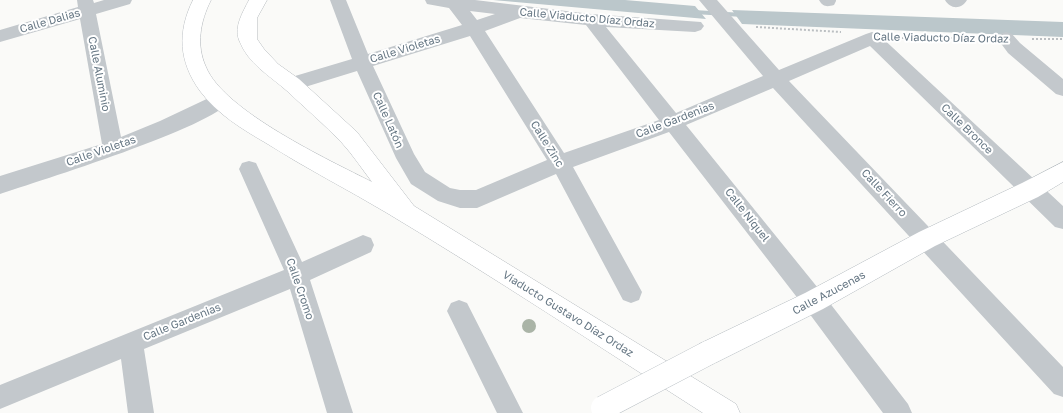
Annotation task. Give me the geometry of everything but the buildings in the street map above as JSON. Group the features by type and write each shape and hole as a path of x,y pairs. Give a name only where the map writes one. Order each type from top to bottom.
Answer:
{"main road":[{"name":"Viaducto Gustavo Díaz Ordaz","path":"202,0 190,33 190,48 194,63 201,78 220,101 251,124 317,165 409,214 727,413"},
{"name":"Viaducto Gustavo Díaz Ordaz","path":"258,0 248,18 248,39 257,54 271,70 292,84 350,138 409,214"},
{"name":"Calle Azucenas","path":"598,411 708,353 814,301 927,239 1030,190 1063,171"}],"street":[{"name":"Calle Dalias","path":"0,36 86,5 124,0"},
{"name":"Calle Latón","path":"338,0 362,62 406,158 418,178 445,195 460,199 477,199"},
{"name":"Calle Viaducto Díaz Ordaz","path":"433,0 518,12 591,20 695,26"},
{"name":"Calle Fierro","path":"707,0 745,29 776,79 1063,385"},
{"name":"Calle Zinc","path":"453,2 474,28 560,163 631,292"},
{"name":"Calle Aluminio","path":"86,5 113,148"},
{"name":"Calle Violetas","path":"292,84 474,28 518,12"},
{"name":"Calle Níquel","path":"591,20 674,122 814,301 899,413"},
{"name":"Calle Gardenias","path":"477,199 560,163 674,122 872,38"},
{"name":"Calle Bronce","path":"872,38 1063,220"},
{"path":"1006,38 1014,48 1063,89"},
{"name":"Calle Violetas","path":"0,185 113,148 185,120 220,101"},
{"name":"Calle Cromo","path":"250,169 296,275 340,413"},
{"name":"Calle Gardenias","path":"0,398 296,275 363,245"},
{"path":"459,312 510,413"},
{"path":"131,343 141,413"}],"path":[{"name":"Calle Viaducto Díaz Ordaz","path":"745,29 831,31 872,38 1063,39"}],"shaded area":[{"path":"493,0 625,0 695,6 706,19"},
{"path":"732,10 1063,22 1063,37 742,24"}],"waterway":[{"path":"694,12 743,15"}]}
